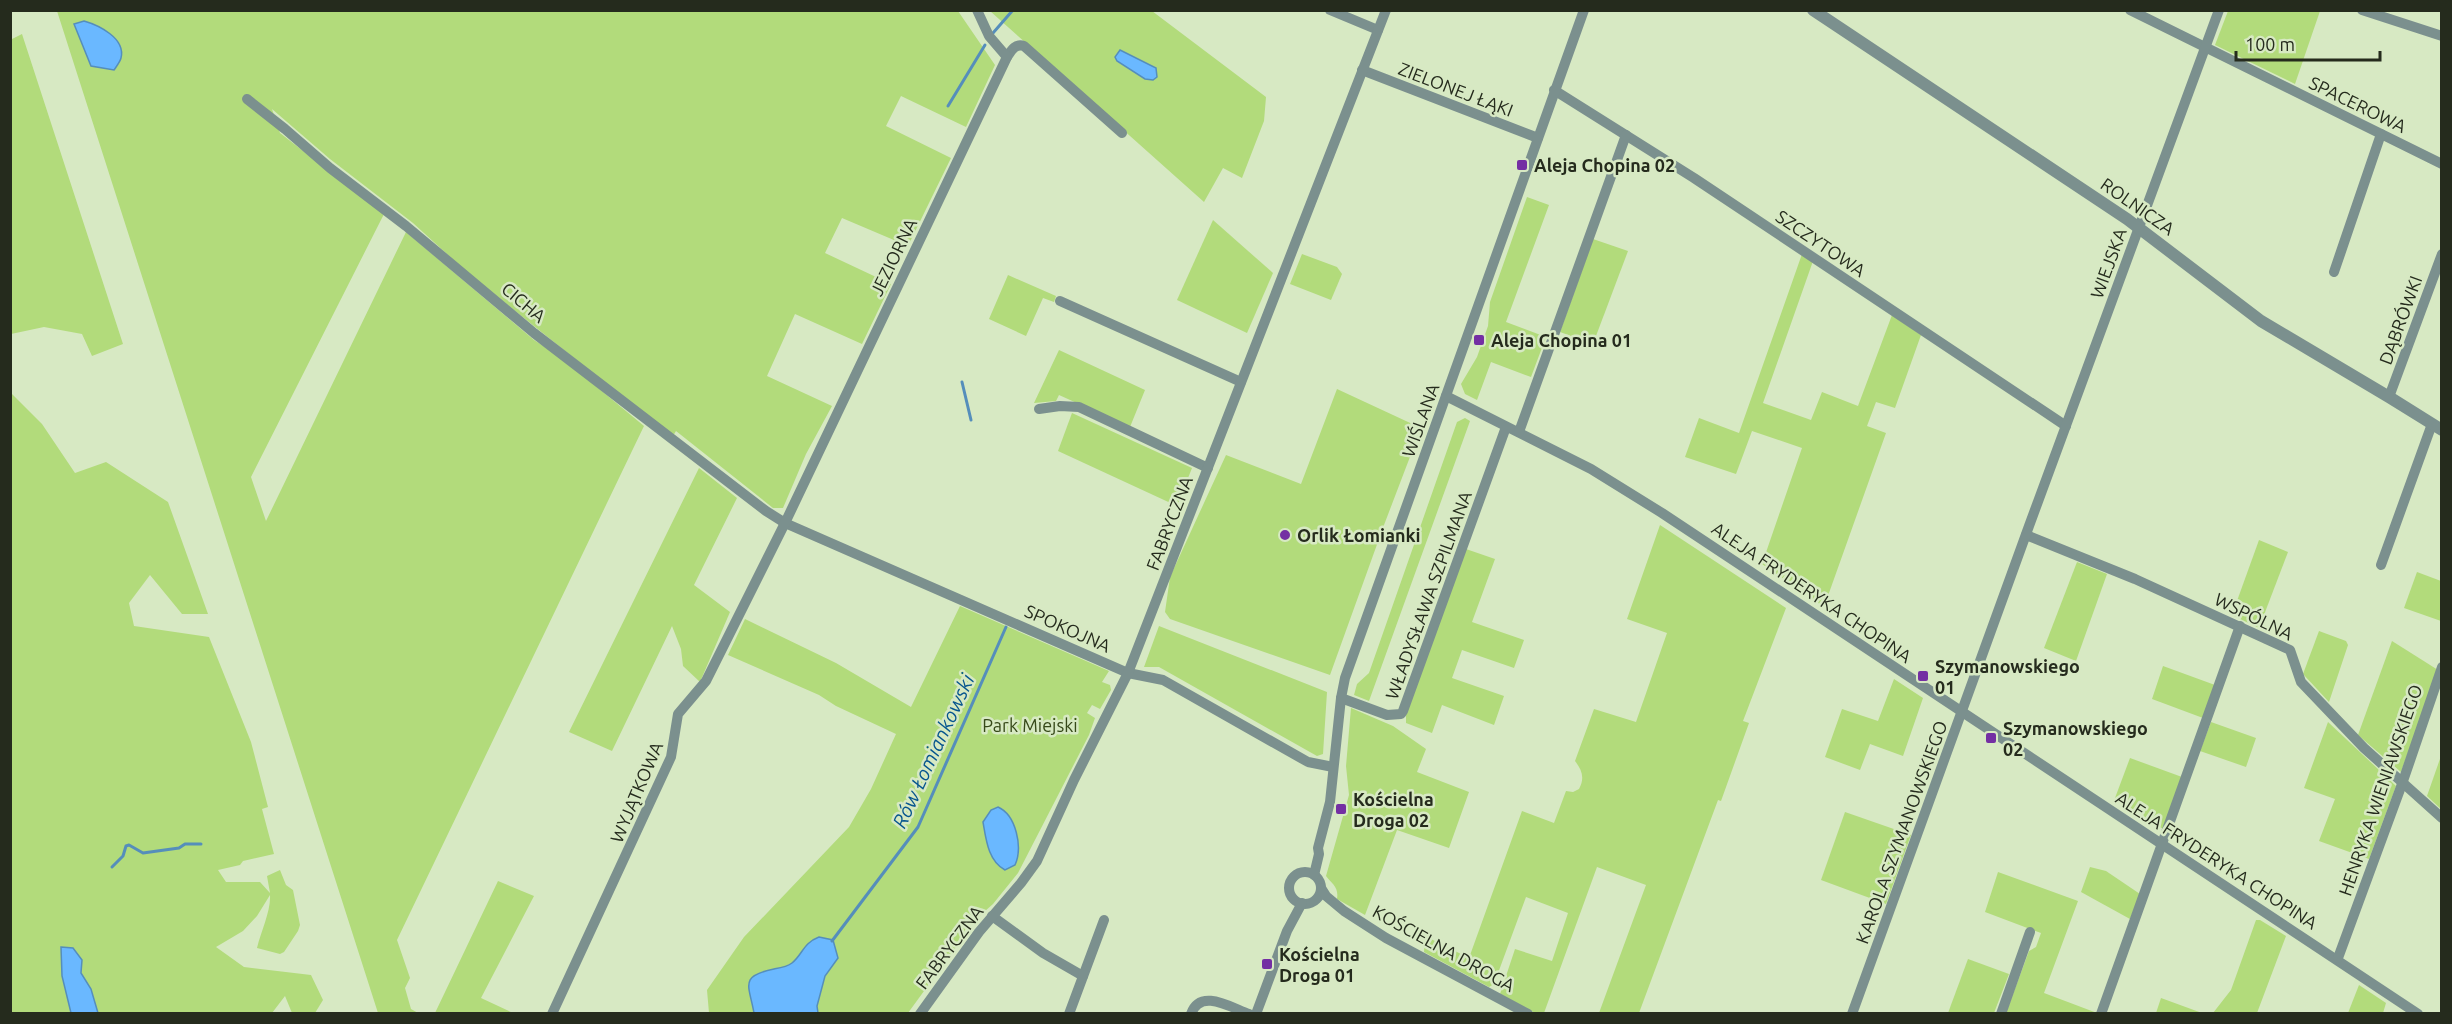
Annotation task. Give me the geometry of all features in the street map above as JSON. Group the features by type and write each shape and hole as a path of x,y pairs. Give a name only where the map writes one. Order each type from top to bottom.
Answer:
{"street":[{"path":"977,10 989,36 1007,57 1013,48 1018,45 1024,46 1122,133"},
{"path":"1330,10 1378,30"},
{"name":"FABRYCZNA","path":"920,1014 992,916 1021,883 1041,853 1074,780 1128,673 1386,10"},
{"name":"WIŚLANA","path":"1309,873 1318,854 1330,802 1345,678 1584,10"},
{"name":"ROLNICZA","path":"1813,10 2139,227 2261,321 2437,427"},
{"name":"SPACEROWA","path":"2130,10 2442,164"},
{"name":"WIEJSKA","path":"2066,426 2219,10"},
{"path":"2362,10 2442,36"},
{"name":"JEZIORNA","path":"785,523 1007,57"},
{"name":"ZIELONEJ ŁĄKI","path":"1362,70 1538,138"},
{"name":"SZCZYTOWA","path":"1554,90 1626,135 2066,426"},
{"name":"CICHA","path":"247,99 330,168 406,226 534,333 720,477 785,523"},
{"path":"2334,272 2381,134"},
{"path":"1519,432 1626,135"},
{"name":"DĄBRÓWKI","path":"2389,396 2442,254"},
{"path":"1060,301 1241,382"},
{"name":"ALEJA FRYDERYKA CHOPINA","path":"1446,396 1591,469 1642,500 2338,958 2418,1014"},
{"path":"1039,409 1060,406 1079,407 1208,468"},
{"name":"KAROLA SZYMANOWSKIEGO","path":"1852,1014 2066,426"},
{"name":"WŁADYSŁAWA SZPILMANA","path":"1341,698 1387,714 1401,714 1403,711 1506,427"},
{"path":"2381,565 2437,427"},
{"name":"SPOKOJNA","path":"785,523 1128,673 1163,680 1308,762 1333,767"},
{"name":"WYJĄTKOWA","path":"552,1014 671,757 678,714 706,681 785,523"},
{"name":"WSPÓLNA","path":"2026,535 2135,579 2290,650 2301,682 2402,784 2442,818"},
{"path":"2101,1014 2240,627"},
{"name":"HENRYKA WIENIAWSKIEGO","path":"2338,958 2442,667"},
{"path":"1256,1014 1287,931 1286,920 1302,901 1317,898 1321,888 1318,878 1309,873 1294,876 1291,881 1290,892 1302,901"},
{"name":"KOŚCIELNA DROGA","path":"1321,888 1326,896 1344,911"},
{"name":"KOŚCIELNA DROGA","path":"1302,901 1323,902 1344,911 1386,938 1528,1014"},
{"path":"992,916 1042,953 1083,976"},
{"path":"1069,1014 1104,920"},
{"path":"2001,1014 2030,932"},
{"path":"1191,1014 1198,1001 1209,1000 1249,1014"}],"green space":[{"path":"57,11 958,11 995,65 966,127 901,96 886,126 951,158 908,246 842,218 825,253 891,284 862,344 795,314 767,376 832,406 806,454 783,508 773,508 676,431 673,436 649,418 470,275 413,223 330,159 272,109 280,133 384,214 251,477 266,521 406,232 534,340 562,358 644,426 397,940 410,978 405,988 411,1009 418,1013 378,1013"},
{"path":"990,11 1152,11 1266,97 1264,121 1242,178 1223,168 1204,202"},
{"path":"2228,11 2320,11 2295,84 2215,45"},
{"path":"22,34 123,344 92,356 82,334 44,327 11,334 10,40"},
{"path":"1527,197 1549,205 1506,322 1546,337 1531,377 1491,362 1477,400 1465,394 1461,384 1477,357 1488,326 1490,302"},
{"path":"1213,220 1273,273 1247,333 1177,300"},
{"path":"1593,239 1628,251 1593,344 1560,332"},
{"path":"1302,254 1337,267 1342,274 1331,300 1290,284"},
{"path":"1802,254 1813,261 1763,403 1811,420 1822,392 1858,406 1892,315 1921,335 1895,408 1876,402 1867,426 1886,433 1824,607 1762,564 1802,448 1752,431 1736,474 1685,457 1699,418 1739,433"},
{"path":"1008,275 1056,296 1054,302 1043,298 1026,336 989,319"},
{"path":"1059,350 1145,390 1130,427 1059,395 1056,401 1034,403"},
{"name":"Orlik Łomianki","path":"1337,389 1421,428 1330,675 1170,619 1165,612 1170,577 1226,455 1301,484"},
{"path":"10,392 42,424 75,473 106,462 168,502 208,614 182,614 150,575 129,603 134,626 209,637 251,742 268,807 262,809 274,854 218,870 226,882 260,882 270,893 267,876 280,870 286,885 293,890 300,925 284,952 280,954 257,948 270,895 257,916 243,931 216,947 244,967 311,975 323,1000 315,1013 292,1013 285,996 272,1013 11,1013"},
{"path":"1072,413 1192,468 1177,506 1058,451"},
{"path":"1465,418 1470,421 1369,701 1354,695 1357,684 1369,673 1457,422"},
{"path":"699,468 737,498 694,585 730,612 700,682 683,666 681,649 672,626 612,751 569,732"},
{"path":"1660,525 1786,608 1743,721 1749,723 1721,801 1718,800 1639,1013 1599,1013 1646,885 1597,867 1544,1013 1535,1013 1500,994 1515,949 1552,961 1568,913 1526,897 1494,984 1489,987 1424,952 1425,936 1469,958 1522,811 1554,823 1566,791 1573,792 1579,789 1582,774 1575,761 1594,709 1636,722 1667,633 1627,619"},
{"path":"2259,540 2288,552 2259,628 2234,616 2233,612"},
{"path":"1466,549 1495,559 1472,622 1524,640 1514,668 1462,650 1452,678 1504,696 1494,725 1442,705 1432,733 1406,723 1406,714"},
{"path":"2077,562 2107,574 2076,661 2044,648"},
{"path":"2417,572 2441,581 2441,621 2404,608"},
{"name":"Park Miejski","path":"960,606 1109,671 1102,682 1110,685 1111,690 1100,709 1092,705 1087,713 1095,718 1089,735 1018,873 993,904 966,928 959,943 908,1013 709,1013 707,990 744,937 849,827 871,789 896,734 836,706 819,695 728,655 745,619 836,663 911,707"},
{"path":"1159,626 1327,692 1323,754 1317,756 1159,667 1144,667"},
{"path":"2319,631 2346,641 2348,645 2329,702 2303,674"},
{"path":"2392,641 2438,670 2401,772 2358,735"},
{"path":"2163,666 2215,685 2203,718 2152,699"},
{"path":"1894,679 1923,698 1903,756 1870,744 1860,770 1825,757 1842,709 1878,721"},
{"path":"1351,708 1393,726 1426,749 1417,772 1469,792 1449,848 1397,830 1365,915 1337,899 1336,889 1326,876 1349,795 1346,766"},
{"path":"2211,722 2256,738 2246,767 2200,751"},
{"path":"2328,722 2396,786 2369,859 2319,841 2335,799 2304,788"},
{"path":"2441,756 2441,809 2427,796"},
{"path":"2130,758 2182,777 2163,829 2115,798"},
{"path":"1845,812 1911,835 1886,904 1821,880"},
{"path":"2090,867 2106,871 2140,894 2130,919 2081,892"},
{"path":"1998,872 2078,901 2044,993 2097,1013 2006,1013 2029,951 2036,947 2041,933 1985,912"},
{"path":"498,881 534,896 481,998 513,1013 435,1013"},
{"path":"2256,920 2260,920 2286,936 2257,1013 2213,1013 2231,990"},
{"path":"1968,959 2009,974 1994,1013 1948,1013"},
{"path":"2359,985 2386,1003 2383,1013 2348,1013"},
{"path":"2161,998 2202,1013 2156,1013"}],"water":[{"path":"84,21 103,29 119,44 121,58 114,70 91,66 74,24"},
{"path":"1120,50 1156,68 1157,77 1153,80 1145,79 1117,61 1115,57"},
{"path":"998,807 1009,817 1018,841 1015,865 1005,870 991,855 983,822 991,810"},
{"path":"819,937 833,940 838,958 825,976 817,1006 818,1013 754,1013 749,989 751,979 755,975 790,964 796,960 806,945"},
{"path":"61,947 73,948 82,960 81,973 91,989 98,1013 71,1013 62,976"}],"waterway":[{"name":"Rów Łomiankowski","path":"993,33 1013,10"},
{"path":"948,106 985,45"},
{"name":"Rów Łomiankowski","path":"962,382 971,420"},
{"name":"Rów Łomiankowski","path":"832,941 918,827 1006,627"},
{"path":"112,867 123,856 126,846 129,845 143,853 179,848 185,844 201,844"}],"place":[{"name":"Aleja Chopina 02","path":"1522,165"},
{"name":"Aleja Chopina 01","path":"1479,340"},
{"name":"Orlik Łomianki","path":"1285,535"},
{"name":"Szymanowskiego 01","path":"1923,676"},
{"name":"Szymanowskiego 02","path":"1991,738"},
{"name":"Kościelna Droga 02","path":"1341,809"},
{"name":"Kościelna Droga 01","path":"1267,964"}]}
